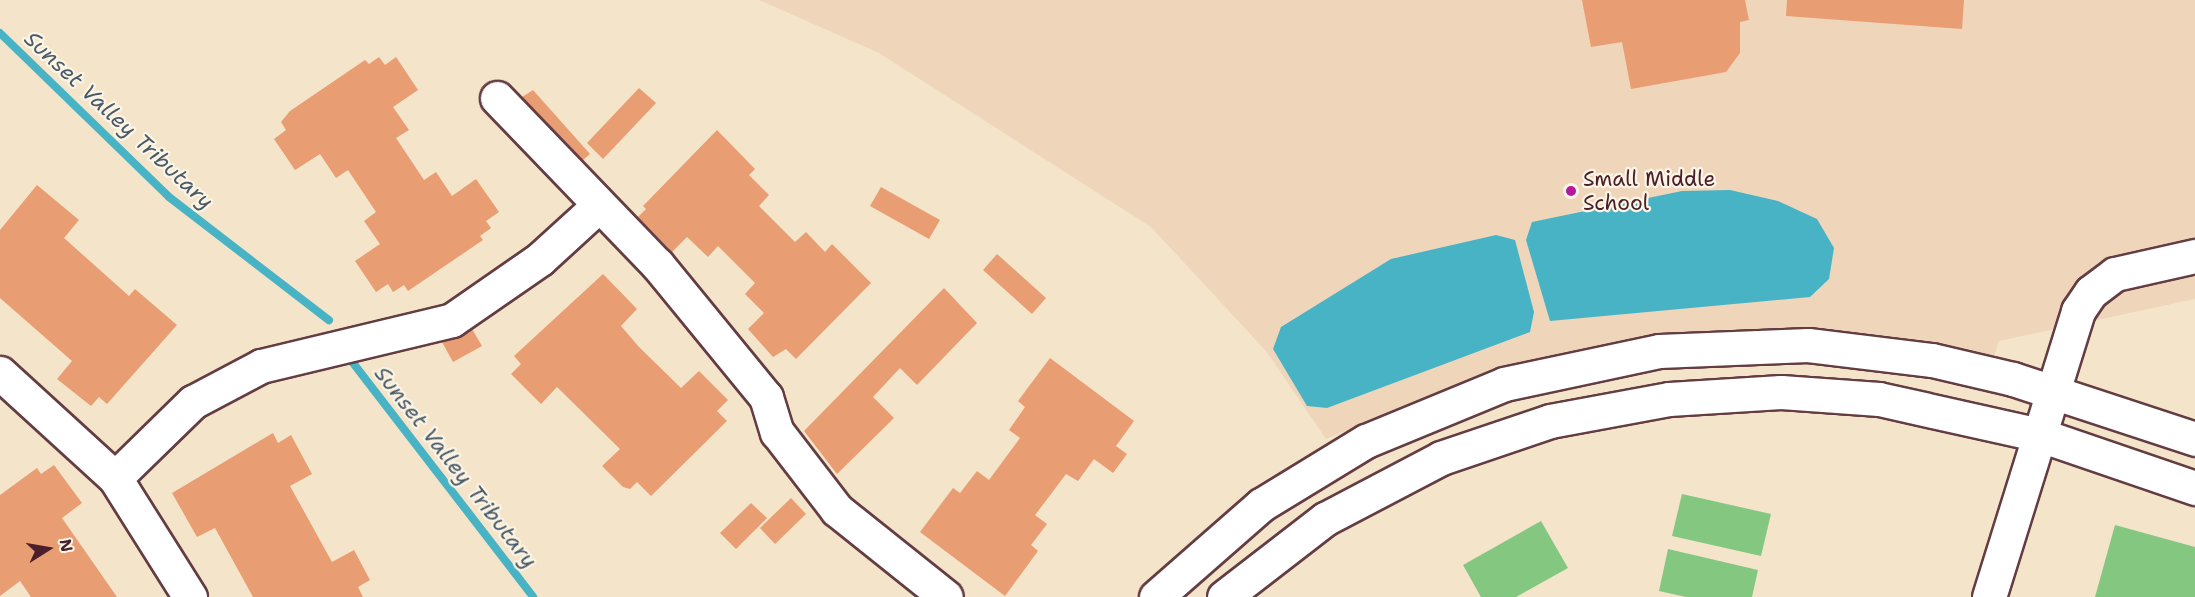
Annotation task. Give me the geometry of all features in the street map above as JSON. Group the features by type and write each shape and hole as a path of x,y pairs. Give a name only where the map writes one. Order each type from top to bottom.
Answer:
{"street":[{"path":"497,98 597,207 657,264 766,397 777,432 837,510 946,597"},
{"path":"115,478 193,402 261,366 452,320 540,259 597,207"},
{"path":"1989,597 2078,311 2102,281 2132,268 2195,256"},
{"path":"1156,597 1261,505 1366,441 1504,384 1576,366 1659,351 1808,345 1932,360 2054,392 2195,439"},
{"path":"0,373 115,478 190,597"},
{"path":"1224,597 1289,544 1379,487 1500,437 1600,410 1669,399 1782,392 1879,399 2040,435 2195,488"}],"shaded area":[{"name":"Small Middle School","path":"759,0 2195,0 2195,299 1999,341 1994,356 1833,331 1717,332 1579,350 1438,393 1326,439 1266,351 1151,227 879,53"}],"green space":[{"path":"1682,494 1771,514 1761,556 1672,536"},
{"path":"1541,521 1568,568 1516,597 1481,597 1463,565"},
{"path":"2115,525 2195,547 2195,597 2095,597"},
{"path":"1668,549 1758,570 1752,597 1686,597 1659,591"}],"water":[{"path":"1730,190 1778,201 1817,219 1834,248 1829,279 1810,297 1550,321 1526,240 1532,222 1682,191"},
{"path":"1496,235 1515,240 1534,312 1530,332 1327,408 1307,406 1273,349 1281,327 1391,259"}],"building":[{"path":"1582,0 1745,0 1749,20 1740,22 1740,53 1726,72 1631,89 1622,42 1591,47"},
{"path":"1787,0 1964,0 1962,29 1786,16"},
{"path":"379,57 385,65 396,57 418,90 393,107 409,130 396,138 424,180 436,172 452,196 476,179 499,212 486,221 491,228 480,236 483,240 408,291 404,285 393,292 388,284 376,292 355,261 380,244 364,221 376,212 348,170 336,178 320,154 295,170 274,139 286,130 281,122 290,111 365,60 369,64"},
{"path":"639,88 656,103 603,159 587,143"},
{"path":"533,90 590,154 583,160 522,97"},
{"path":"717,130 755,169 749,175 769,195 759,206 795,242 806,232 825,252 832,244 871,283 796,359 786,349 773,357 748,329 764,313 745,294 755,283 718,246 708,257 687,237 672,252 638,217 646,209 643,206"},
{"path":"37,185 79,220 64,238 129,296 135,289 177,325 107,404 99,397 91,406 57,379 72,361 0,298 0,230"},
{"path":"881,187 940,220 929,239 870,206"},
{"path":"997,254 1046,298 1032,314 983,270"},
{"path":"603,274 637,309 621,326 639,347 681,388 699,371 728,400 717,411 727,421 651,496 637,482 630,489 623,487 602,466 620,449 557,387 541,404 511,374 521,364 514,356"},
{"path":"944,288 977,323 917,385 900,368 873,397 894,418 837,474 804,431"},
{"path":"472,329 482,346 453,362 442,342"},
{"path":"1050,358 1134,421 1116,446 1127,454 1113,473 1094,459 1078,481 1066,474 1035,515 1047,524 1031,545 1038,551 1005,596 920,532 953,488 960,493 977,471 989,480 1020,438 1009,430 1025,407 1018,401"},
{"path":"273,433 278,443 291,435 312,474 290,486 332,562 354,550 370,580 358,587 363,597 253,597 215,528 197,537 172,493"},
{"path":"54,465 82,503 62,518 117,597 31,597 20,581 0,596 0,495 37,468 41,474"},
{"path":"791,498 806,514 775,544 760,528"},
{"path":"751,503 767,518 736,549 720,533"}],"waterway":[{"name":"Sunset Valley Tributary","path":"0,33 169,197 329,320"},
{"name":"Sunset Valley Tributary","path":"350,359 533,597"}],"place":[{"name":"Small Middle School","path":"1571,191"}]}
